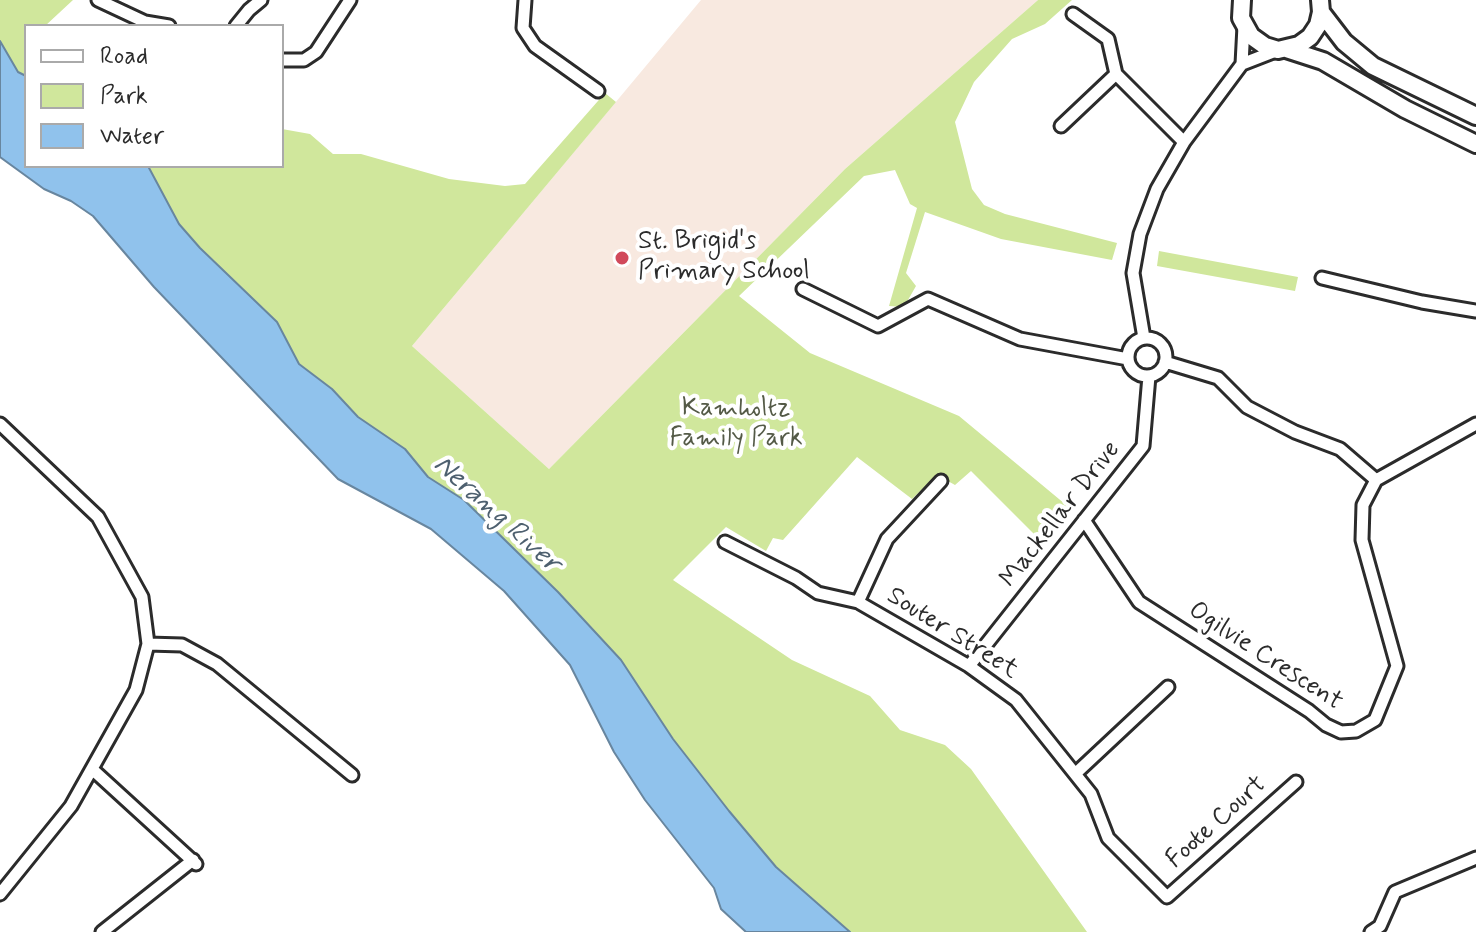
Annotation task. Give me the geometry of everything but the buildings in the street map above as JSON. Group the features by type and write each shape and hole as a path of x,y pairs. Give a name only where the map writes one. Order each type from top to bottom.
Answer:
{"main road":[{"path":"1234,0 1242,22 1257,42 1323,61 1405,109 1476,144"},
{"path":"1242,0 1242,22"},
{"path":"1282,50 1299,45 1310,37 1318,25 1320,6"},
{"path":"1320,6 1344,42 1373,66 1476,116"}],"street":[{"path":"98,0 118,4 145,22 157,24"},
{"path":"238,24 261,0"},
{"path":"284,60 304,60 316,52 350,0"},
{"path":"525,0 523,28 535,46 598,91"},
{"path":"1073,14 1108,39 1116,74 1184,142"},
{"path":"1242,22 1242,64"},
{"path":"1144,338 1133,273 1140,234 1157,189 1184,142 1242,64 1282,50"},
{"path":"1061,126 1116,74"},
{"path":"1322,278 1422,302 1476,311"},
{"path":"803,289 878,326 928,299 1020,339 1128,359"},
{"path":"1144,338 1151,338 1162,345 1165,362 1160,370 1149,376 1135,372 1128,359 1130,347 1144,338"},
{"path":"1165,362 1218,378 1247,407 1295,432 1340,449 1376,480 1476,424"},
{"name":"Mackellar Drive","path":"969,666 1143,446 1149,376"},
{"path":"0,424 98,517 142,597 148,644 136,690 71,806 0,894"},
{"name":"Ogilvie Crescent","path":"1084,520 1139,602 1326,725 1341,732 1356,731 1375,720 1397,666 1362,540 1363,505 1376,480"},
{"path":"858,602 887,539 941,481"},
{"name":"Souter Street","path":"725,542 796,578 818,593 858,602 969,666 1016,700 1091,794 1108,838 1167,897"},
{"path":"148,644 182,645 217,664 352,775"},
{"path":"1075,774 1168,687"},
{"path":"92,769 194,862 102,932"},
{"name":"Foote Court","path":"1167,897 1296,782"},
{"path":"1378,930 1395,892 1476,858"}],"shaded area":[{"name":"St. Brigid's Primary School","path":"701,0 1038,0 845,169 549,469 412,346"}],"green space":[{"path":"0,0 73,0 47,24 24,24 24,75 18,72 0,41"},
{"name":"Kamholtz Family Park","path":"1038,0 1072,0 1045,24 1012,39 974,82 955,122 972,189 984,205 1005,214 1117,243 1112,260 1001,239 925,212 906,273 916,286 904,307 889,306 917,208 910,204 895,170 864,176 739,296 810,353 959,416 1071,509 1042,542 971,471 955,485 937,475 912,499 857,457 783,540 773,538 766,551 726,527 673,580 792,660 870,696 900,730 945,745 971,769 1087,932 850,932 776,867 558,592 464,500 428,477 405,449 358,417 332,389 299,364 277,322 179,224 149,168 284,168 284,129 310,134 333,154 361,154 449,179 505,186 525,184 605,93 616,102 412,346 549,469 845,169"},
{"path":"1159,251 1298,277 1295,291 1157,266"}],"water":[{"path":"0,41 18,72 24,75 24,168 149,168 179,224 277,322 299,364 332,389 358,417 405,449 428,477 464,500 558,592 621,660 673,739 776,867 850,932 746,932 721,909 714,888 645,800 614,752 570,665 504,591 431,529 338,479 154,287 93,216 71,201 44,189 0,157"}],"place":[{"name":"St. Brigid's Primary School","path":"622,258"}],"water label":[{"name":"Nerang River","path":"496,515"}]}
